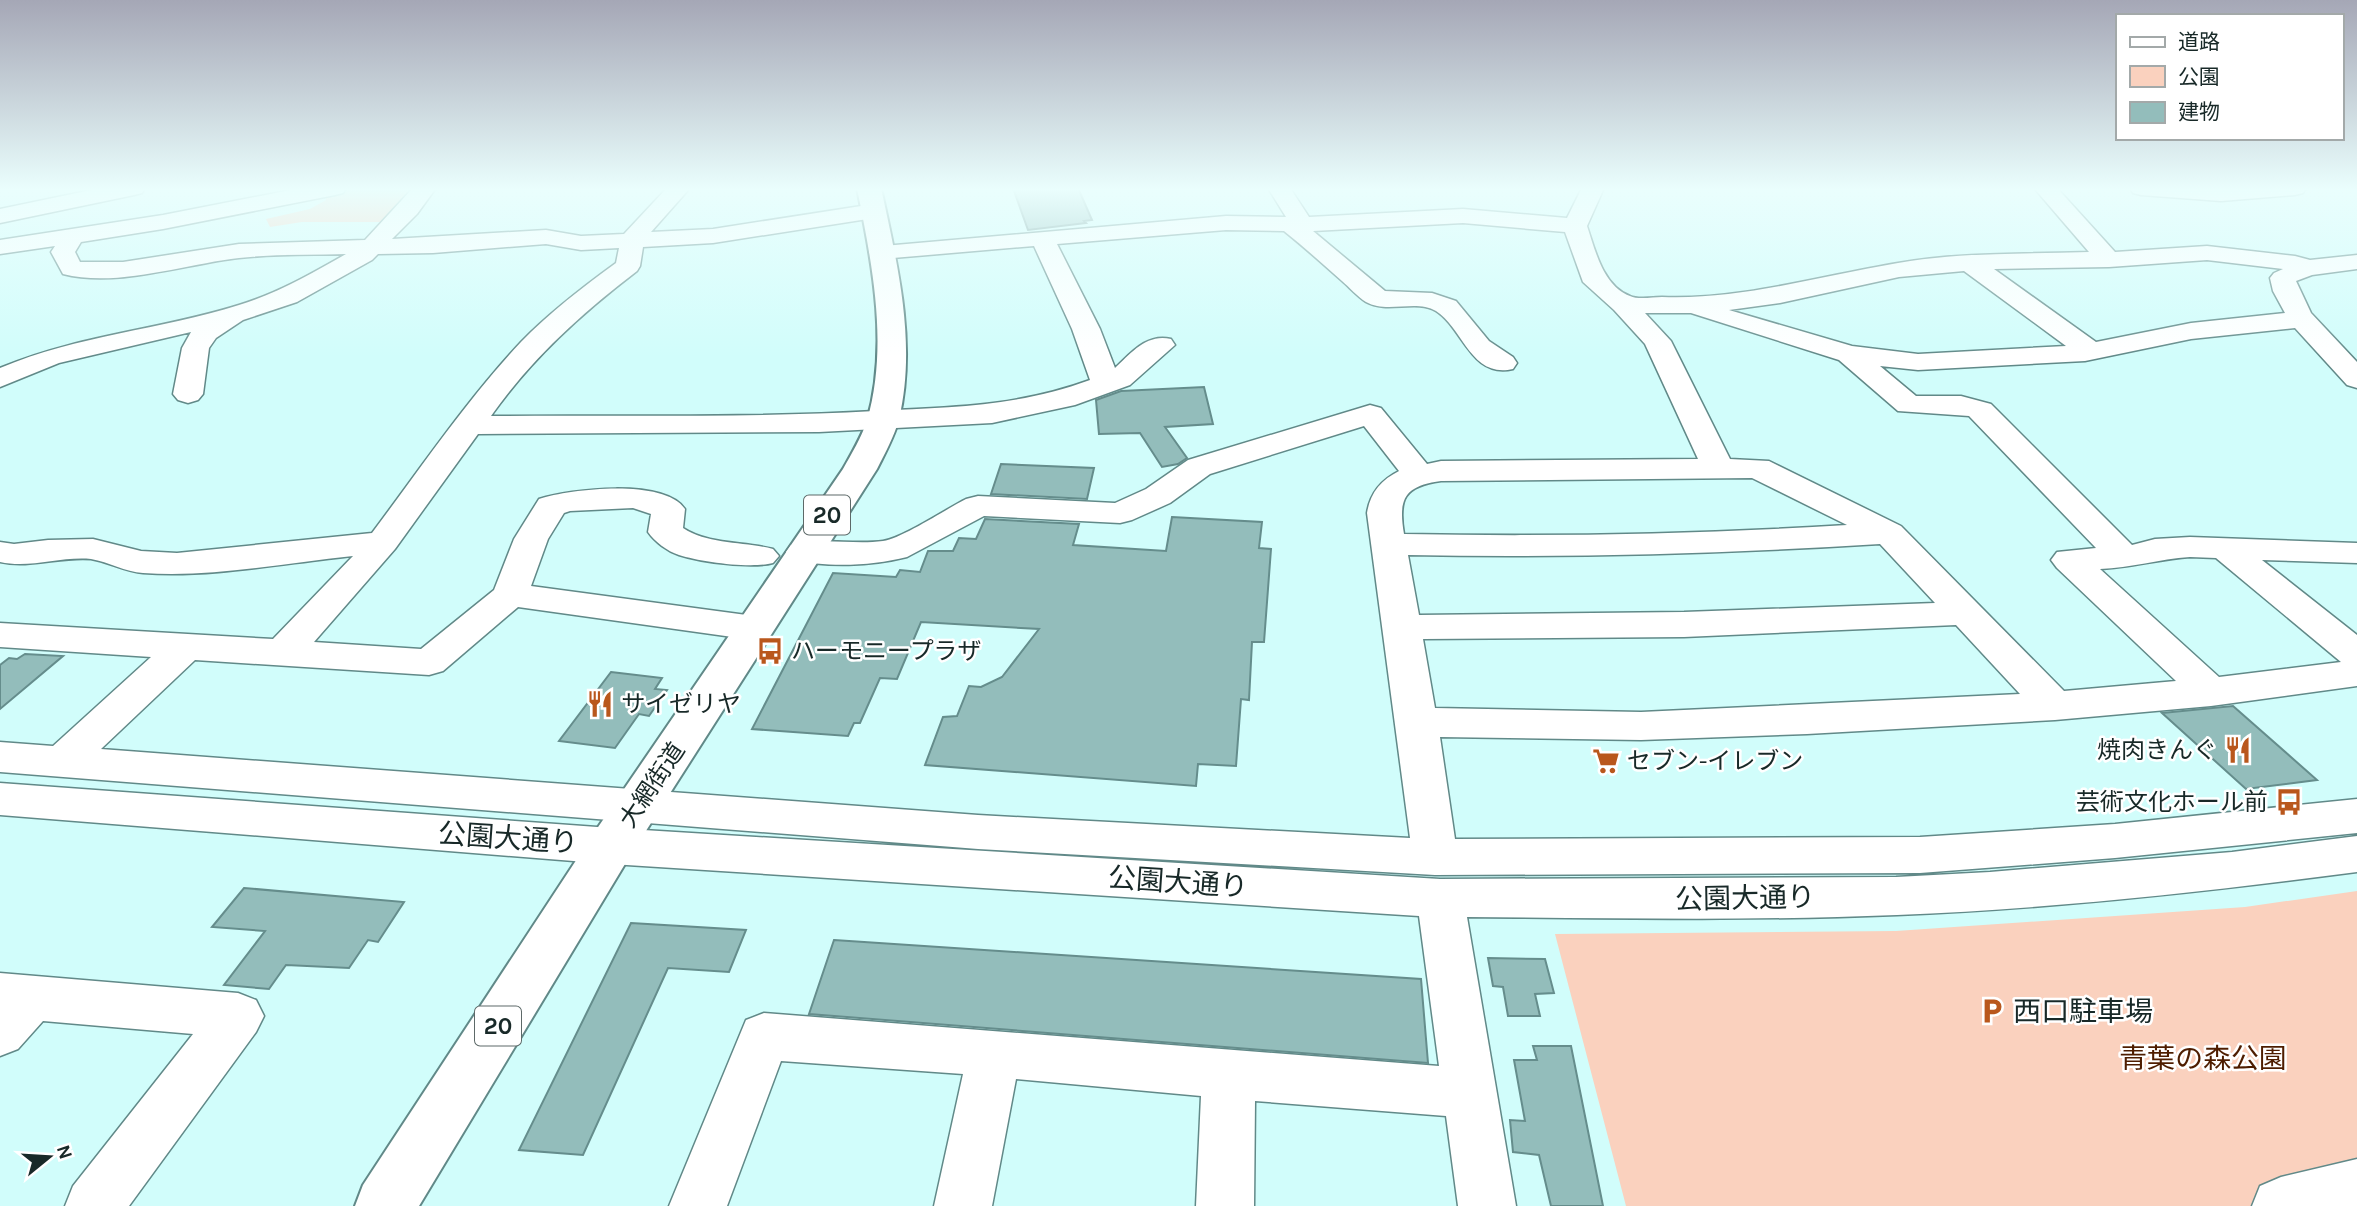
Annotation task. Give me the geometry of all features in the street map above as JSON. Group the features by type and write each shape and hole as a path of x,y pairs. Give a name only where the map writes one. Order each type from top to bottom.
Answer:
{"main road":[{"name":"大網街道","path":"385,1206 625,825 859,468 882,421 887,402 891,343 888,284 880,244"}],"street":[{"path":"0,247 21,244"},
{"path":"68,244 63,253 72,269 93,270 123,269 239,251 464,244"},
{"path":"0,378 50,357 245,312 288,297 363,255 373,244"},
{"path":"283,652 340,593 383,542 496,387 562,318 628,266 632,244"},
{"path":"881,252 977,244"},
{"path":"1045,244 1086,328 1106,384"},
{"path":"1318,244 1376,297 1390,301 1423,298 1446,306 1462,321 1475,343 1503,363"},
{"path":"1581,244 1592,277 1607,293 1623,304 1657,341 1718,467"},
{"path":"2095,244 2109,260"},
{"path":"1623,304 1687,306 1780,295 1889,271 1968,262 2109,260 2207,253 2295,263 2307,268"},
{"path":"1968,262 2092,352"},
{"path":"2357,262 2307,268 2283,278 2285,293 2303,319 2357,379"},
{"path":"1687,306 1849,354 1918,362 2092,352 2191,331 2303,319"},
{"path":"188,394 195,344 207,332 245,312"},
{"path":"470,425 882,421 992,414 1065,399 1120,379 1148,352 1161,345"},
{"path":"1849,354 1909,405 1961,405 1980,410 2125,558"},
{"path":"803,552 853,554 895,550 978,506 1121,513 1158,496 1199,467 1370,414 1418,474"},
{"path":"1487,1206 1383,504 1391,492 1418,474 1455,471 1758,468 1889,533 2055,706"},
{"path":"0,635 429,662 510,595 531,539 551,506 566,501 636,498 668,509 665,532 688,547 761,556"},
{"path":"1391,544 1541,547 1728,544 1889,533"},
{"path":"0,552 14,555 93,549 139,562 177,564 383,542"},
{"path":"2211,692 2069,560 2125,558 2155,548 2357,553"},
{"path":"2226,549 2357,654"},
{"path":"510,595 754,628"},
{"path":"1401,627 1567,629 1778,623 1967,613"},
{"path":"62,762 184,648"},
{"path":"1417,722 1655,725 1807,720 2055,706 2211,692 2357,673"},
{"name":"公園大通り","path":"0,757 625,825"},
{"name":"公園大通り","path":"8,808 625,825 1438,878 1696,899 1896,896 1990,891 2232,870 2357,854"},
{"name":"公園大通り","path":"1438,878 1920,855 2115,841 2357,816"},
{"path":"11,1008 238,1016 94,1206"},
{"path":"698,1206 764,1036 994,1053 1409,1090 1469,1092"},
{"path":"963,1206 994,1053"},
{"path":"1225,1206 1229,1074"},
{"path":"2281,1206 2357,1187"}],"green space":[{"name":"青葉の森公園","path":"2357,891 2357,1206 1626,1206 1555,934 1896,931 2245,907"}],"building":[{"path":"1204,387 1213,424 1165,427 1187,458 1178,464 1162,467 1140,433 1099,434 1096,400 1121,391"},
{"path":"1001,464 1094,468 1087,499 991,494"},
{"path":"1172,517 1262,522 1259,548 1271,549 1264,642 1252,642 1249,700 1241,699 1236,766 1198,764 1196,786 925,765 943,717 957,716 969,686 981,687 1002,677 1039,629 921,622 897,679 880,678 860,723 854,723 848,736 752,729 833,573 896,577 900,570 920,572 928,551 953,551 959,538 976,539 985,519 1079,524 1073,545 1166,551"},
{"path":"25,654 63,656 0,709 0,665 9,658 17,659"},
{"path":"611,672 662,678 655,689 667,690 649,716 639,714 615,748 559,741"},
{"path":"2233,706 2317,780 2246,789 2162,713"},
{"path":"244,888 404,902 378,942 368,940 349,968 286,965 269,989 224,985 265,931 212,927"},
{"path":"631,923 746,930 729,972 668,968 583,1155 519,1150"},
{"path":"834,940 1421,979 1428,1063 809,1014"},
{"path":"1488,958 1545,959 1554,993 1535,994 1540,1016 1508,1016 1503,987 1493,986"},
{"path":"1533,1046 1571,1046 1603,1206 1551,1206 1539,1155 1513,1152 1510,1120 1525,1121 1514,1060 1537,1060"}],"place":[{"name":"ハーモニープラザ","path":"770,651"},
{"name":"サイゼリヤ","path":"600,704"},
{"name":"焼肉きんぐ","path":"2238,750"},
{"name":"セブン-イレブン","path":"1606,761"},
{"name":"芸術文化ホール前","path":"2289,802"},
{"name":"西口駐車場","path":"1992,1011"}]}
